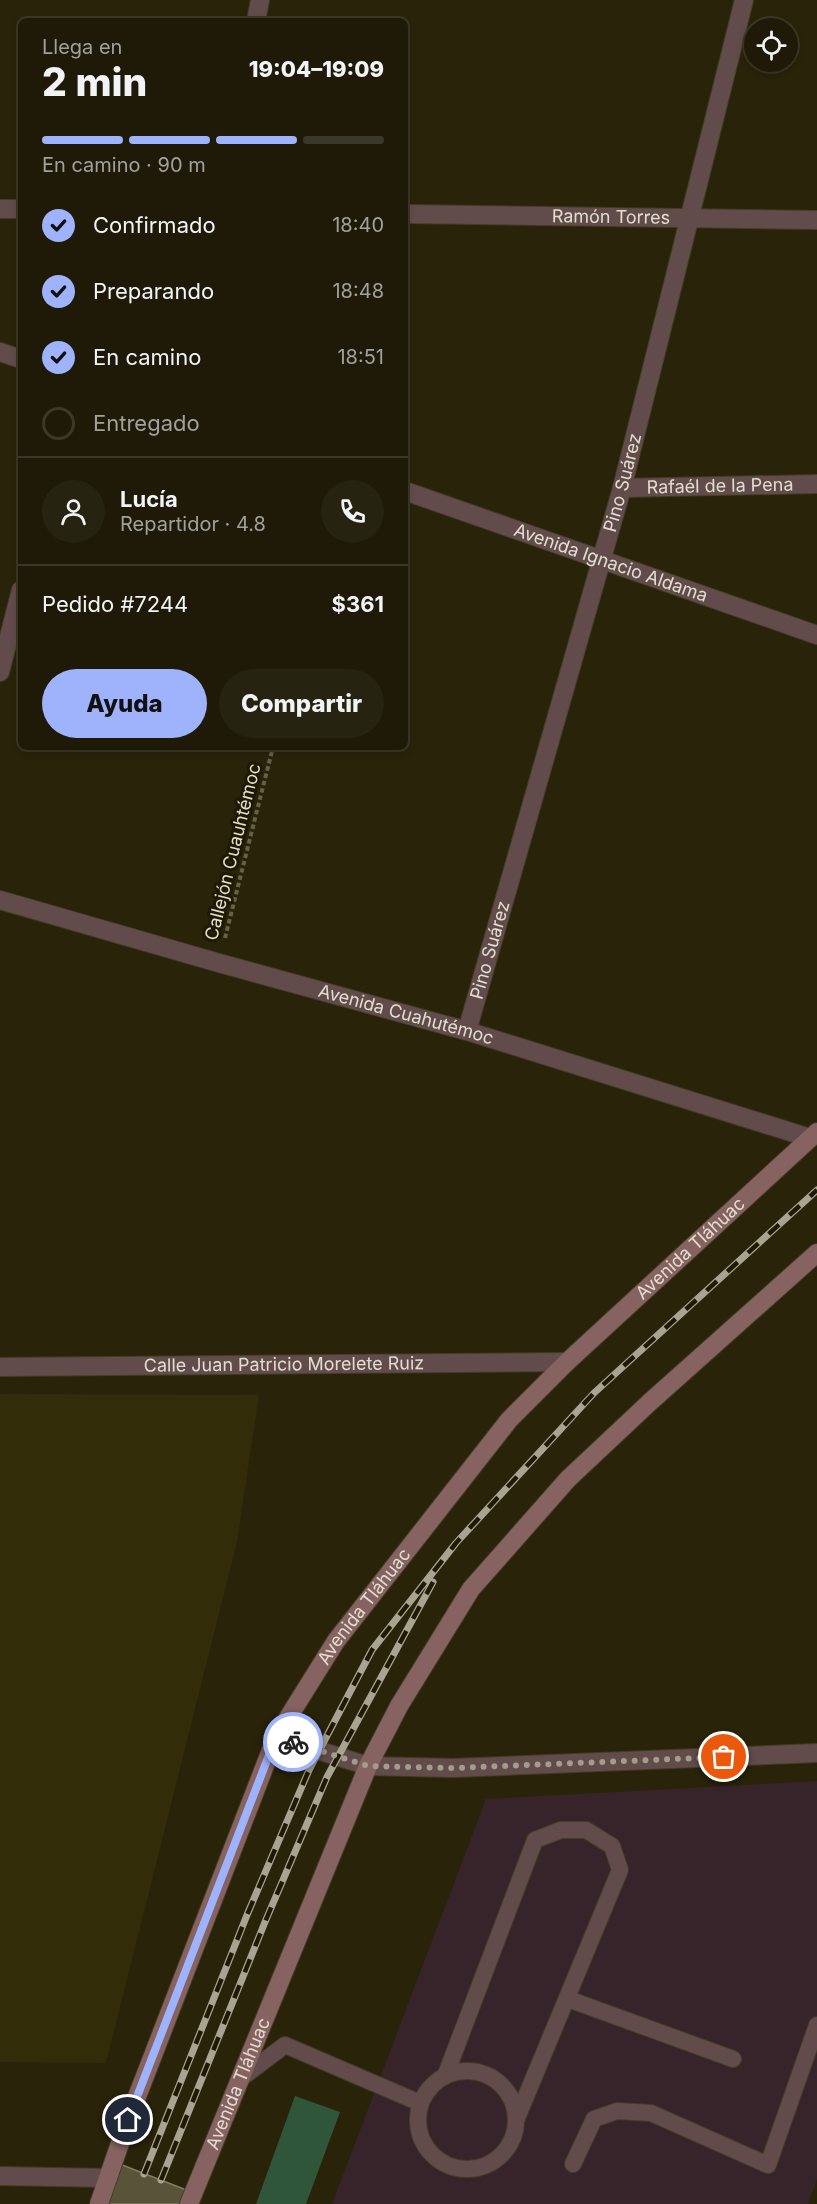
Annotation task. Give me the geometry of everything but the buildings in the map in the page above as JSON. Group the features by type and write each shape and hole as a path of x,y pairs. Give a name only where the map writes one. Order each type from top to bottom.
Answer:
{"main road":[{"name":"Avenida Tláhuac","path":"99,2204 276,1737 336,1641 509,1420 567,1362 814,1135"},
{"name":"Avenida Tláhuac","path":"189,2204 368,1766 399,1706 471,1589 568,1479 658,1394 817,1253"}],"street":[{"path":"257,18 260,0"},
{"name":"Pino Suárez","path":"467,1031 622,488 744,0"},
{"path":"0,209 18,209"},
{"name":"Ramón Torres","path":"408,214 817,220"},
{"path":"0,352 18,358"},
{"name":"Rafaél de la Pena","path":"622,488 817,484"},
{"name":"Avenida Ignacio Aldama","path":"408,492 817,635"},
{"path":"0,672 18,602"},
{"name":"Avenida Cuahutémoc","path":"0,900 467,1031 814,1135"},
{"name":"Calle Juan Patricio Morelete Ruiz","path":"0,1367 567,1362"},
{"path":"276,1737 368,1766 453,1768 817,1753"},
{"path":"0,2176 108,2178"}],"lane":[{"path":"446,2074 535,1840 561,1830 586,1830 612,1846 620,1870 517,2118 514,2137 504,2154 488,2165 470,2170 450,2167 434,2157 422,2141 417,2122 420,2103 430,2086 446,2074 465,2070 484,2073 501,2082 512,2098 517,2118"},
{"path":"568,1999 733,2059"},
{"path":"573,2164 594,2119 617,2111 651,2113 768,2165 817,2025"},
{"path":"240,2079 285,2045 420,2103"}],"path":[{"name":"Callejón Cuauhtémoc","path":"219,963 272,750"}],"shaded area":[{"path":"0,1394 259,1395 237,1542 106,2063 0,2062"},
{"path":"817,1781 817,2179 808,2204 332,2204 486,1799"}],"green space":[{"path":"295,2096 340,2112 306,2204 256,2204"}],"railway":[{"path":"144,2174 247,1915 309,1770 372,1650 456,1543 594,1393 817,1190"},
{"path":"161,2180 265,1922 327,1777 433,1582"}],"way so far":[{"path":"293,1742 368,1766 453,1768 724,1757"}],"route":[{"path":"128,2120 276,1737 293,1742"}]}
